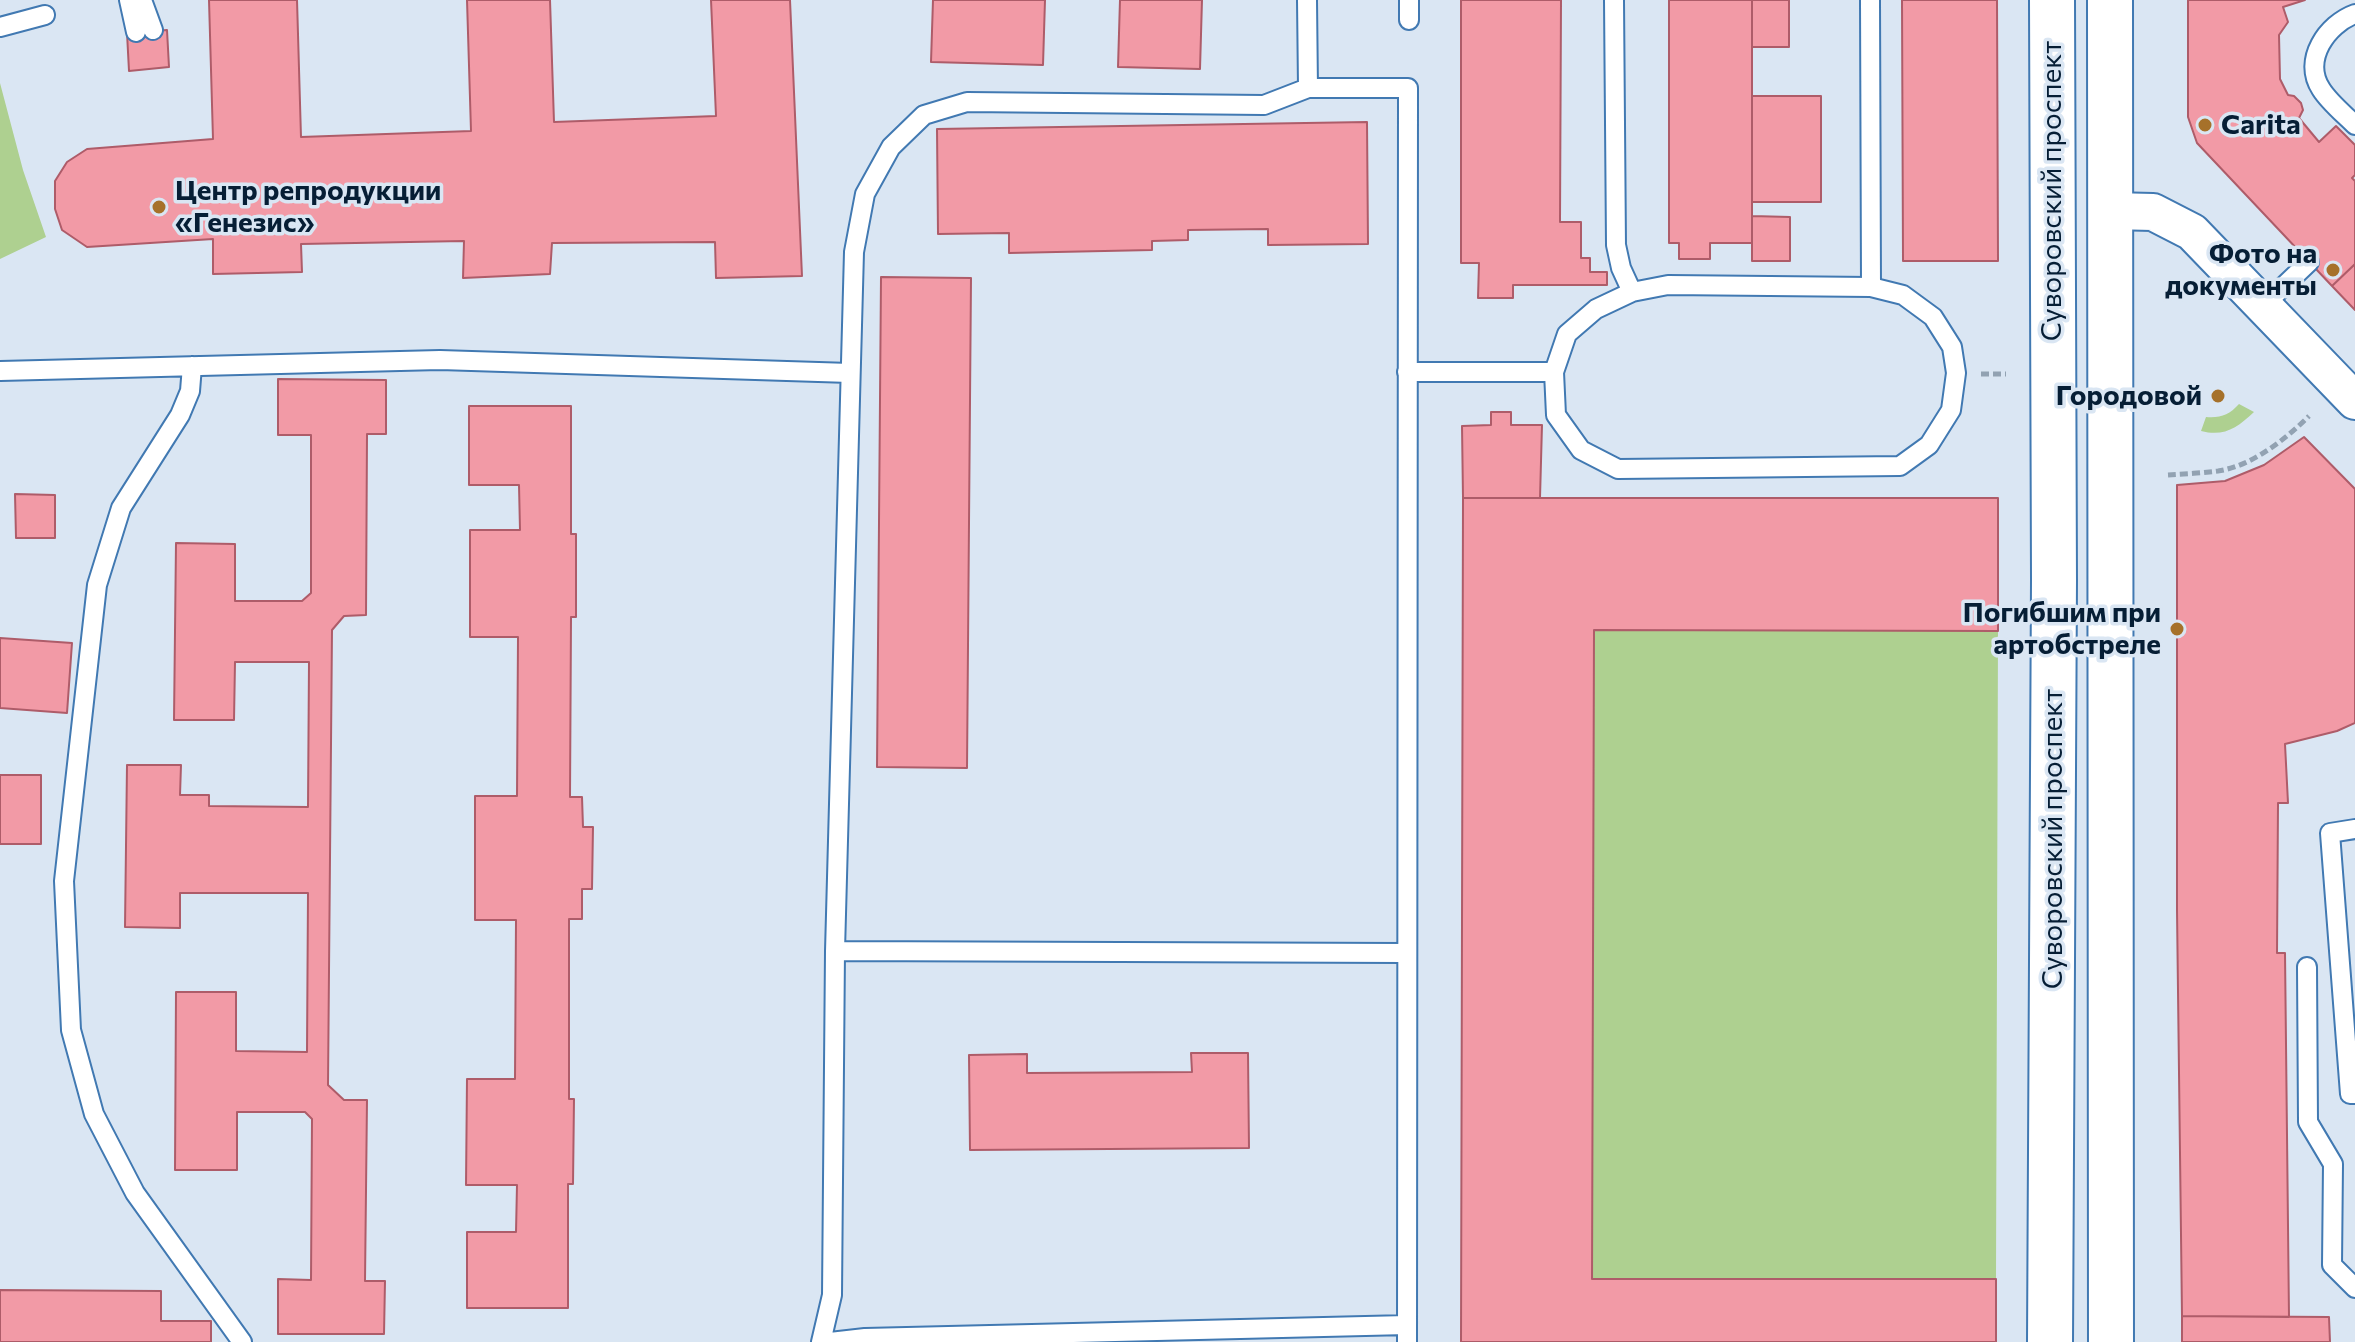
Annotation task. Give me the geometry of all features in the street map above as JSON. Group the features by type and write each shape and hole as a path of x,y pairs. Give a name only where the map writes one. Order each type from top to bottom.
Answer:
{"main road":[{"name":"Суворовский проспект","path":"2050,1342 2054,580 2052,0"},
{"name":"Суворовский проспект","path":"2110,0 2111,1342"}],"street":[{"path":"2111,211 2153,212 2192,232 2355,401"}],"lane":[{"path":"129,0 144,31 142,0"},
{"path":"1307,0 1308,88"},
{"path":"1409,0 1409,20"},
{"path":"1614,0 1616,245 1621,268 1632,292"},
{"path":"1870,0 1871,287"},
{"path":"2355,14 2326,34 2314,59 2319,87 2355,125"},
{"path":"0,27 45,15"},
{"path":"821,1342 832,1295 835,951 850,373 854,252 865,194 891,147 924,115 967,102 1264,105 1308,88 1408,88 1407,1333 865,1338 830,1342"},
{"path":"2264,305 2309,262"},
{"path":"1668,285 1871,287 1903,295 1933,317 1952,347 1956,373 1951,410 1929,445 1900,466 1618,469 1581,450 1556,415 1554,372 1567,334 1596,309 1632,292 1668,285"},
{"path":"0,371 440,360 850,373"},
{"path":"192,366 190,391 180,415 121,508 97,585 64,881 71,1030 94,1114 135,1193 242,1342"},
{"path":"1407,372 1554,372"},
{"path":"2355,829 2330,833 2348,976 2350,1094 2355,1094"},
{"path":"835,951 1405,953"},
{"path":"2307,967 2308,1122 2333,1164 2332,1265 2355,1288"}],"path":[{"path":"1998,374 2006,374"},
{"path":"2168,475 2222,470 2248,460 2296,430 2309,416"}],"green space":[{"path":"0,83 23,170 46,237 0,259"},
{"path":"2239,404 2254,412 2242,423 2217,433 2201,431 2206,417 2224,415"},
{"path":"1594,630 1998,631 1996,1279 1592,1279"}],"building":[{"path":"209,0 297,0 301,137 471,131 467,0 550,0 554,122 716,116 711,0 790,0 802,276 716,278 715,242 552,243 550,274 463,278 464,241 301,244 302,272 213,274 213,239 87,247 62,230 55,209 55,181 67,162 87,149 213,139"},
{"path":"933,0 1045,0 1043,65 931,62"},
{"path":"1120,0 1202,0 1200,69 1118,67"},
{"path":"1461,0 1561,0 1560,222 1581,222 1581,258 1590,258 1590,272 1607,272 1607,285 1513,285 1513,298 1478,298 1479,263 1461,263"},
{"path":"1669,0 1752,0 1752,243 1710,243 1710,259 1679,259 1679,243 1669,243"},
{"path":"1752,0 1789,0 1789,47 1752,47"},
{"path":"1902,0 1997,0 1998,261 1903,261"},
{"path":"2188,0 2305,0 2283,7 2288,22 2279,35 2280,79 2288,95 2301,103 2303,110 2299,118 2319,142 2336,126 2355,145 2355,175 2352,178 2355,181 2355,264 2332,286 2197,143 2188,117"},
{"path":"167,30 169,67 129,71 127,33"},
{"path":"1752,96 1821,96 1821,202 1752,202"},
{"path":"1367,122 1368,244 1268,245 1268,229 1188,230 1188,240 1152,241 1152,250 1009,253 1009,233 938,234 937,129"},
{"path":"1752,216 1790,217 1790,261 1752,261"},
{"path":"2355,264 2355,310 2332,286"},
{"path":"881,277 971,278 967,768 877,767"},
{"path":"278,379 386,380 386,434 367,434 366,615 344,616 332,630 328,1085 344,1100 367,1100 365,1281 385,1281 384,1334 278,1334 278,1279 311,1280 312,1119 305,1112 237,1112 237,1170 175,1170 176,992 236,992 236,1051 307,1052 308,893 180,893 180,928 125,927 127,765 181,765 180,795 209,795 209,806 308,807 309,662 235,662 234,720 174,720 176,543 235,544 235,601 302,601 311,593 311,435 278,435"},
{"path":"469,406 571,406 571,534 576,534 576,617 571,617 570,797 582,797 583,827 593,827 592,889 582,889 582,919 569,919 569,1099 574,1099 573,1184 568,1184 568,1308 467,1308 467,1232 516,1232 517,1185 466,1185 467,1079 515,1079 516,920 475,920 475,796 517,796 518,637 470,637 470,530 520,530 519,485 469,485"},
{"path":"1491,412 1511,412 1511,425 1542,425 1540,498 1463,498 1462,426 1491,425"},
{"path":"2304,437 2355,489 2355,723 2337,731 2285,744 2288,803 2278,803 2277,953 2285,953 2289,1317 2182,1316 2177,910 2177,485 2225,481 2264,465"},
{"path":"15,494 55,495 55,538 16,538"},
{"path":"1463,498 1998,498 1998,631 1594,630 1592,1279 1996,1279 1996,1342 1461,1342"},
{"path":"0,638 72,643 67,713 0,708"},
{"path":"0,775 41,775 41,844 0,844"},
{"path":"1191,1053 1248,1053 1249,1148 970,1150 969,1055 1027,1054 1027,1073 1192,1072"},
{"path":"0,1290 161,1291 161,1321 211,1321 211,1342 0,1342"},
{"path":"2182,1316 2329,1317 2330,1342 2182,1342"}],"place":[{"name":"Carita","path":"2205,125"},
{"name":"Центр репродукции «Генезис»","path":"159,207"},
{"name":"Фото на документы","path":"2333,270"},
{"name":"Городовой","path":"2218,396"},
{"name":"Погибшим при артобстреле","path":"2177,629"}]}
